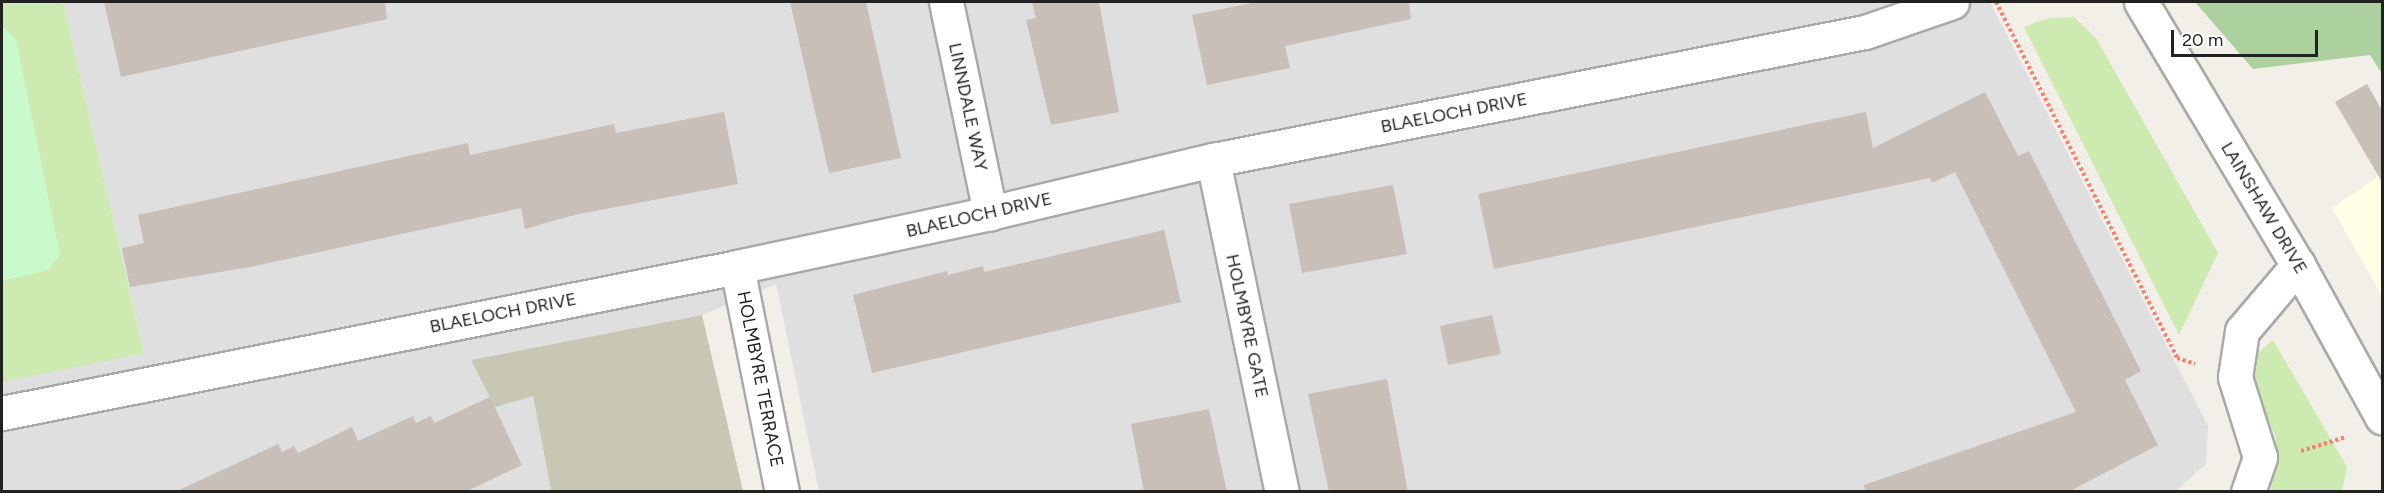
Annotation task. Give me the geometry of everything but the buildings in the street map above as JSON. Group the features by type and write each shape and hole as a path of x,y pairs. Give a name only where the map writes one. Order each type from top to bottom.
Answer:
{"street":[{"name":"LINNDALE WAY","path":"946,2 990,213"},
{"name":"BLAELOCH DRIVE","path":"2,413 737,267 990,213 1213,160 1865,32 1952,2"},
{"name":"LAINSHAW DRIVE","path":"2141,2 2298,265 2382,417"},
{"name":"HOLMBYRE GATE","path":"1213,160 1282,492"},
{"path":"2248,492 2260,457 2235,377 2242,331 2298,265"},
{"name":"HOLMBYRE TERRACE","path":"737,267 782,492"}],"path":[{"path":"1995,2 2176,358 2235,377"},
{"path":"2260,457 2279,457 2348,436"}],"shaded area":[{"path":"63,2 1990,2 2208,426 2206,464 2175,492 819,491 776,284 702,315 471,360 533,396 551,490 2,492 2,382 144,352"},
{"path":"2382,174 2382,296 2332,208"},
{"path":"702,315 743,491 545,491 551,490 533,396 495,407 471,360"}],"green space":[{"path":"2,2 63,2 144,353 2,382"},
{"path":"2195,2 2382,2 2382,74 2370,55 2253,69"},
{"path":"2074,17 2096,38 2218,253 2179,335 2024,27 2049,18"},
{"path":"2,25 16,40 60,255 48,270 2,281"},
{"path":"2273,340 2347,467 2342,491 2271,491 2276,438 2253,381 2255,355"}]}
